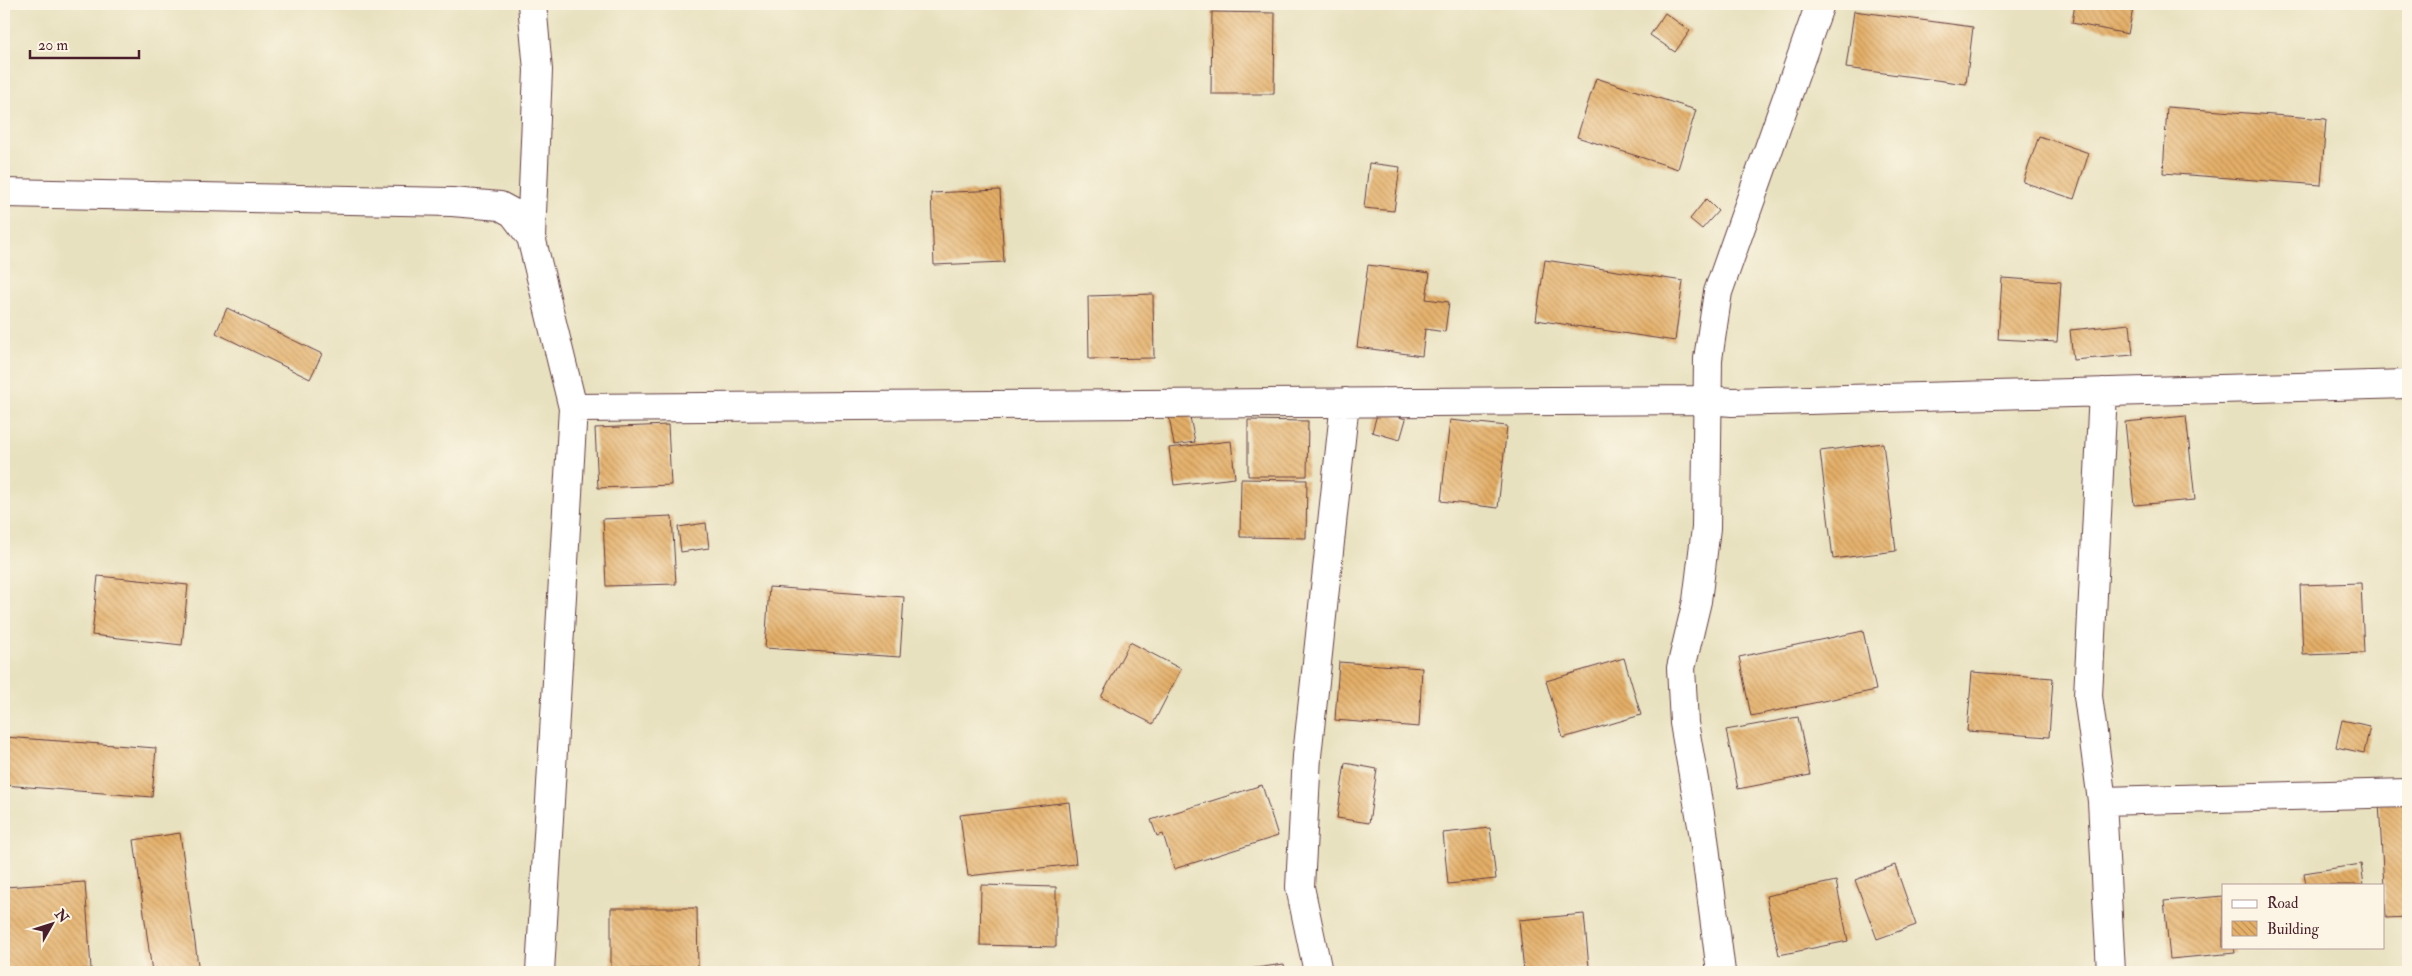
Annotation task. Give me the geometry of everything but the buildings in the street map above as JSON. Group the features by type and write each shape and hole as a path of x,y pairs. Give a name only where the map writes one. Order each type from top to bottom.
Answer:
{"street":[{"path":"532,4 538,70 530,237 573,408 540,972"},
{"path":"1722,972 1703,831 1684,723 1681,668 1697,601 1706,528 1708,359 1718,292 1820,4"},
{"path":"4,193 442,202 500,206 513,213 530,237"},
{"path":"573,408 1707,400 1732,402 2408,384"},
{"path":"2103,392 2088,696 2102,801 2111,972"},
{"path":"1318,972 1300,887 1307,756 1345,402"},
{"path":"2102,801 2408,794"}]}
